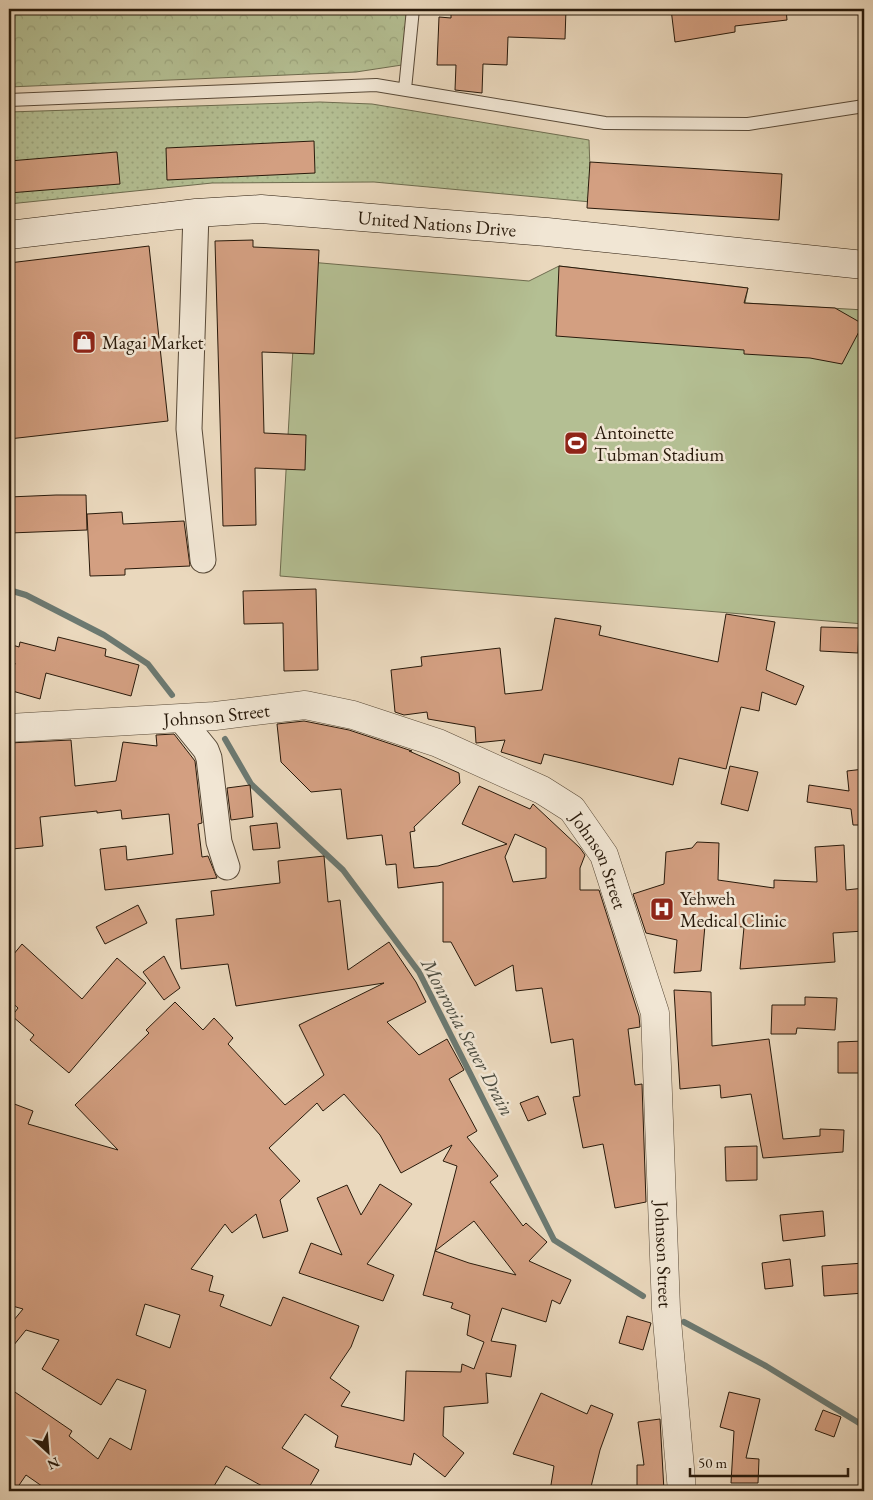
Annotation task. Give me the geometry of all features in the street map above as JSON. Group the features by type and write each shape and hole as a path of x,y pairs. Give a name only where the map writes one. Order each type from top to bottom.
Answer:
{"street":[{"name":"United Nations Drive","path":"9,235 196,213 261,208 547,232 864,265"},
{"path":"196,213 188,429 203,560"},
{"name":"Johnson Street","path":"9,728 180,718 305,705 353,715 429,740 542,790 572,809 604,855 655,1013 666,1309 682,1491"},
{"path":"180,718 206,750 209,758 219,842 226,867"}],"lane":[{"path":"405,89 413,9"},
{"path":"9,100 376,84 605,123 748,124 864,106"}],"green space":[{"path":"9,9 407,9 402,65 356,72 9,87"},
{"path":"320,102 372,104 589,140 591,202 374,182 212,183 9,204 9,112"},
{"name":"Antoinette Tubman Stadium","path":"298,261 529,281 559,266 748,288 745,303 864,310 864,624 280,576"}],"building":[{"path":"451,9 566,9 565,39 508,37 507,65 483,64 482,93 455,90 456,65 437,65 439,17 451,18"},
{"path":"671,9 786,9 787,20 735,26 735,32 675,42"},
{"path":"314,141 315,173 167,180 166,148"},
{"path":"117,152 120,184 9,193 9,161"},
{"path":"590,162 782,174 779,220 587,208"},
{"path":"253,240 253,247 319,250 314,354 262,352 264,433 306,435 305,470 255,468 256,525 223,526 215,241"},
{"name":"Magai Market","path":"149,246 168,421 9,439 9,263"},
{"path":"559,266 748,288 744,303 835,308 863,324 842,364 810,358 744,354 744,350 556,336"},
{"path":"86,495 87,530 10,533 9,497"},
{"path":"122,512 123,524 184,521 190,566 125,569 125,575 90,576 87,514"},
{"path":"316,589 318,670 284,671 283,623 244,624 243,591"},
{"path":"726,614 775,622 766,670 804,686 796,705 762,692 759,711 741,707 726,769 679,758 673,785 544,754 541,764 501,752 505,740 476,743 475,727 428,719 427,712 404,715 395,712 391,670 422,666 421,657 500,648 505,694 542,690 555,618 601,626 599,635 718,662"},
{"path":"821,627 859,628 858,653 820,651"},
{"path":"58,637 106,649 105,656 139,665 131,696 46,673 40,699 9,690 15,663 9,661 9,644 19,647 20,642 55,651"},
{"path":"304,721 349,730 412,751 409,751 459,773 460,783 414,827 415,831 410,832 414,868 438,866 507,844 462,824 479,786 530,809 533,804 580,848 585,855 580,868 580,890 599,890 639,1016 640,1027 628,1029 635,1085 642,1084 646,1202 615,1208 603,1144 583,1148 573,1097 580,1096 573,1039 551,1043 542,988 516,991 513,965 475,986 451,942 443,942 443,882 398,888 396,864 386,865 382,835 347,839 341,789 311,792 281,762 277,724","holes":["515,834 546,848 546,878 513,882 505,857"]},
{"path":"174,734 195,761 202,823 198,824 202,857 208,856 217,878 105,890 100,849 126,846 127,860 173,854 169,814 122,819 121,810 40,817 43,846 12,849 9,816 9,743 71,740 75,786 116,781 123,742 157,746 156,735"},
{"path":"730,766 758,772 748,811 721,804"},
{"path":"864,769 864,825 853,825 851,809 807,802 809,785 849,791 847,771"},
{"path":"250,785 253,817 231,820 227,788"},
{"path":"277,823 280,848 253,850 250,826"},
{"path":"697,842 719,843 718,880 774,888 774,880 817,882 815,847 844,845 846,890 864,888 864,931 833,933 835,962 740,969 744,927 705,925 701,971 674,973 677,940 646,933 633,894 664,884 666,852 692,848"},
{"path":"324,856 328,902 340,900 348,970 389,942 416,982 426,1002 387,1022 419,1055 447,1039 464,1070 449,1079 477,1131 467,1137 498,1176 490,1182 523,1226 526,1223 547,1242 529,1261 571,1280 560,1304 552,1300 546,1322 502,1308 491,1341 516,1345 511,1377 486,1373 488,1403 444,1407 443,1436 464,1453 445,1477 414,1453 411,1465 335,1447 338,1436 305,1414 282,1448 319,1470 307,1491 259,1491 262,1486 226,1466 211,1491 49,1491 26,1475 15,1491 9,1491 9,1388 72,1431 69,1436 98,1459 110,1438 131,1450 146,1390 117,1379 101,1405 42,1369 59,1340 26,1330 9,1351 9,1326 23,1309 9,1305 9,1102 33,1111 28,1124 118,1150 75,1105 149,1033 146,1030 175,1002 203,1030 214,1018 233,1038 228,1044 285,1105 324,1075 299,1025 384,983 236,1006 228,964 181,969 176,919 214,915 211,891 280,883 278,861","holes":["344,1094 380,1135 401,1173 452,1145 443,1161 457,1166 423,1295 453,1303 451,1308 470,1315 467,1335 484,1342 474,1369 462,1364 461,1372 406,1371 404,1421 341,1406 350,1392 330,1378 351,1347 359,1326 283,1297 271,1326 220,1306 224,1295 209,1291 213,1276 191,1269 225,1224 232,1233 256,1214 263,1238 288,1231 280,1200 300,1181 269,1148 317,1103 323,1111","474,1221 516,1275 469,1263 435,1251","145,1304 180,1315 170,1348 136,1335"]},
{"path":"138,905 147,923 105,944 96,927"},
{"path":"22,944 82,999 117,958 146,983 69,1073 30,1040 34,1035 12,1016 18,1008 9,1000 9,960"},
{"path":"164,956 180,988 164,1000 143,972"},
{"path":"674,990 711,992 712,1046 769,1039 783,1139 820,1136 820,1129 844,1130 843,1152 763,1158 751,1094 721,1098 720,1085 680,1089"},
{"path":"805,997 837,998 835,1030 797,1028 796,1034 771,1034 772,1005 805,1005"},
{"path":"864,1041 864,1073 838,1073 838,1042"},
{"path":"538,1096 546,1114 528,1121 520,1103"},
{"path":"757,1146 757,1180 726,1181 725,1147"},
{"path":"380,1184 412,1204 367,1264 394,1275 383,1301 299,1273 311,1243 342,1255 317,1198 347,1185 361,1215"},
{"path":"823,1211 825,1236 783,1241 780,1215"},
{"path":"790,1259 793,1286 765,1289 762,1263"},
{"path":"864,1263 864,1293 824,1296 822,1266"},
{"path":"627,1316 651,1323 643,1350 619,1343"},
{"path":"729,1392 760,1399 746,1458 759,1459 758,1483 731,1483 734,1431 720,1427"},
{"path":"541,1393 587,1414 591,1405 613,1414 600,1450 590,1491 550,1491 554,1466 513,1454"},
{"path":"823,1410 841,1417 834,1437 815,1430"},
{"path":"660,1419 664,1491 637,1491 637,1465 644,1465 638,1422"}],"waterway":[{"name":"Monrovia Sewer Drain","path":"9,590 26,595 104,635 148,664 172,695"},
{"name":"Monrovia Sewer Drain","path":"225,739 251,784 343,870 419,972 554,1240 643,1296"},
{"name":"Monrovia Sewer Drain","path":"684,1322 766,1366 864,1426"}],"place":[{"name":"Magai Market","path":"84,342"},
{"name":"Antoinette Tubman Stadium","path":"576,443"},
{"name":"Yehweh Medical Clinic","path":"662,909"}]}
